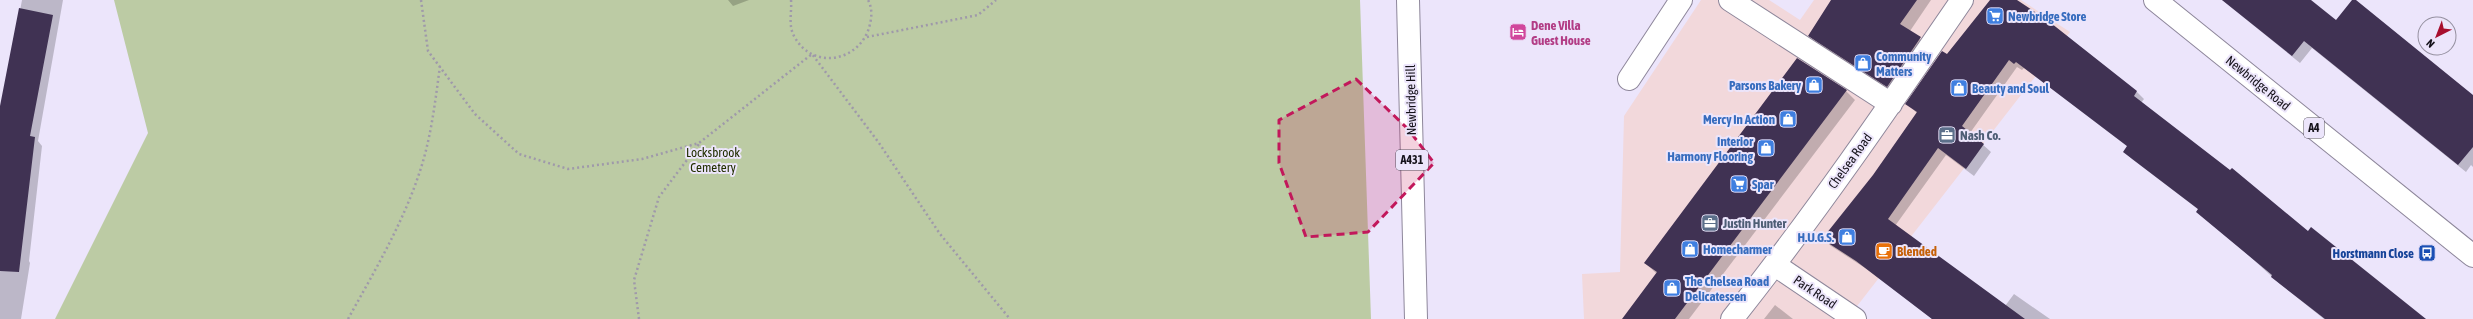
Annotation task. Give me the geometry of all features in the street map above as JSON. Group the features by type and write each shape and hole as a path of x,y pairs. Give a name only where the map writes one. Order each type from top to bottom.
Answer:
{"main road":[{"name":"Newbridge Hill","path":"1408,0 1416,319"},
{"path":"1630,79 1681,0"},
{"path":"1730,0 1891,104"},
{"name":"Chelsea Road","path":"1732,319 1775,265 1891,104 1962,0"},
{"name":"Newbridge Road","path":"2155,0 2473,256"},
{"name":"Park Road","path":"1775,265 1855,319"}],"path":[{"path":"421,0 428,51 475,114 519,154 568,169 642,159 699,143"},
{"path":"812,54 828,58 842,56 858,48 867,37 872,17 868,0"},
{"path":"867,37 978,15 996,0"},
{"path":"791,1 790,22 794,36 801,45 812,54 879,143 940,234 1010,319"},
{"path":"639,319 634,280 659,197 699,143 812,54"},
{"path":"348,319 396,230 419,174 431,129 440,66"}],"highlighted area":[{"path":"1356,79 1408,129 1434,163 1368,232 1306,237 1279,163 1279,120"}],"shaded area":[{"path":"1701,0 1769,0 1800,20 1814,0 2021,0 2070,32 1847,319 1584,319 1582,274 1620,272 1624,116"}],"green space":[{"name":"Locksbrook Cemetery","path":"114,0 1360,0 1371,319 55,319 148,133"}],"building":[{"path":"1831,0 1917,0 1900,24 1921,37 1887,87 1808,36"},
{"path":"1990,0 2017,0 2047,20 2137,91 2134,96 2230,170 2232,168 2308,231 2311,227 2426,319 2325,319 2271,277 2272,275 2196,212 2198,209 2123,152 2127,146 2016,62 2014,64 2009,60 1962,126 1984,144 1966,169 1938,148 1888,219 2025,319 1932,319 1856,261 1822,239 1873,175 1917,112 1905,104 1942,51 1947,54"},
{"path":"2222,0 2311,0 2336,20 2352,0 2356,0 2417,50 2417,56 2425,56 2473,95 2473,147 2458,165 2304,41 2292,56"},
{"path":"19,8 53,15 30,136 35,137 19,272 0,271 0,106"},
{"path":"1797,58 1847,90 1675,319 1622,319 1657,272 1644,263"}],"place":[{"name":"Newbridge Store","path":"1995,16"},
{"name":"Dene Villa Guest House","path":"1518,32"},
{"name":"Community Matters","path":"1863,63"},
{"name":"Parsons Bakery","path":"1814,85"},
{"name":"Beauty and Soul","path":"1959,88"},
{"name":"Mercy In Action","path":"1788,119"},
{"name":"Nash Co.","path":"1947,135"},
{"name":"Interior Harmony Flooring","path":"1766,148"},
{"name":"Spar","path":"1739,184"},
{"name":"Justin Hunter","path":"1710,223"},
{"name":"H.U.G.S.","path":"1847,237"},
{"name":"Homecharmer","path":"1690,249"},
{"name":"Blended","path":"1884,251"},
{"name":"Horstmann Close","path":"2427,253"},
{"name":"The Chelsea Road Delicatessen","path":"1672,288"}]}
